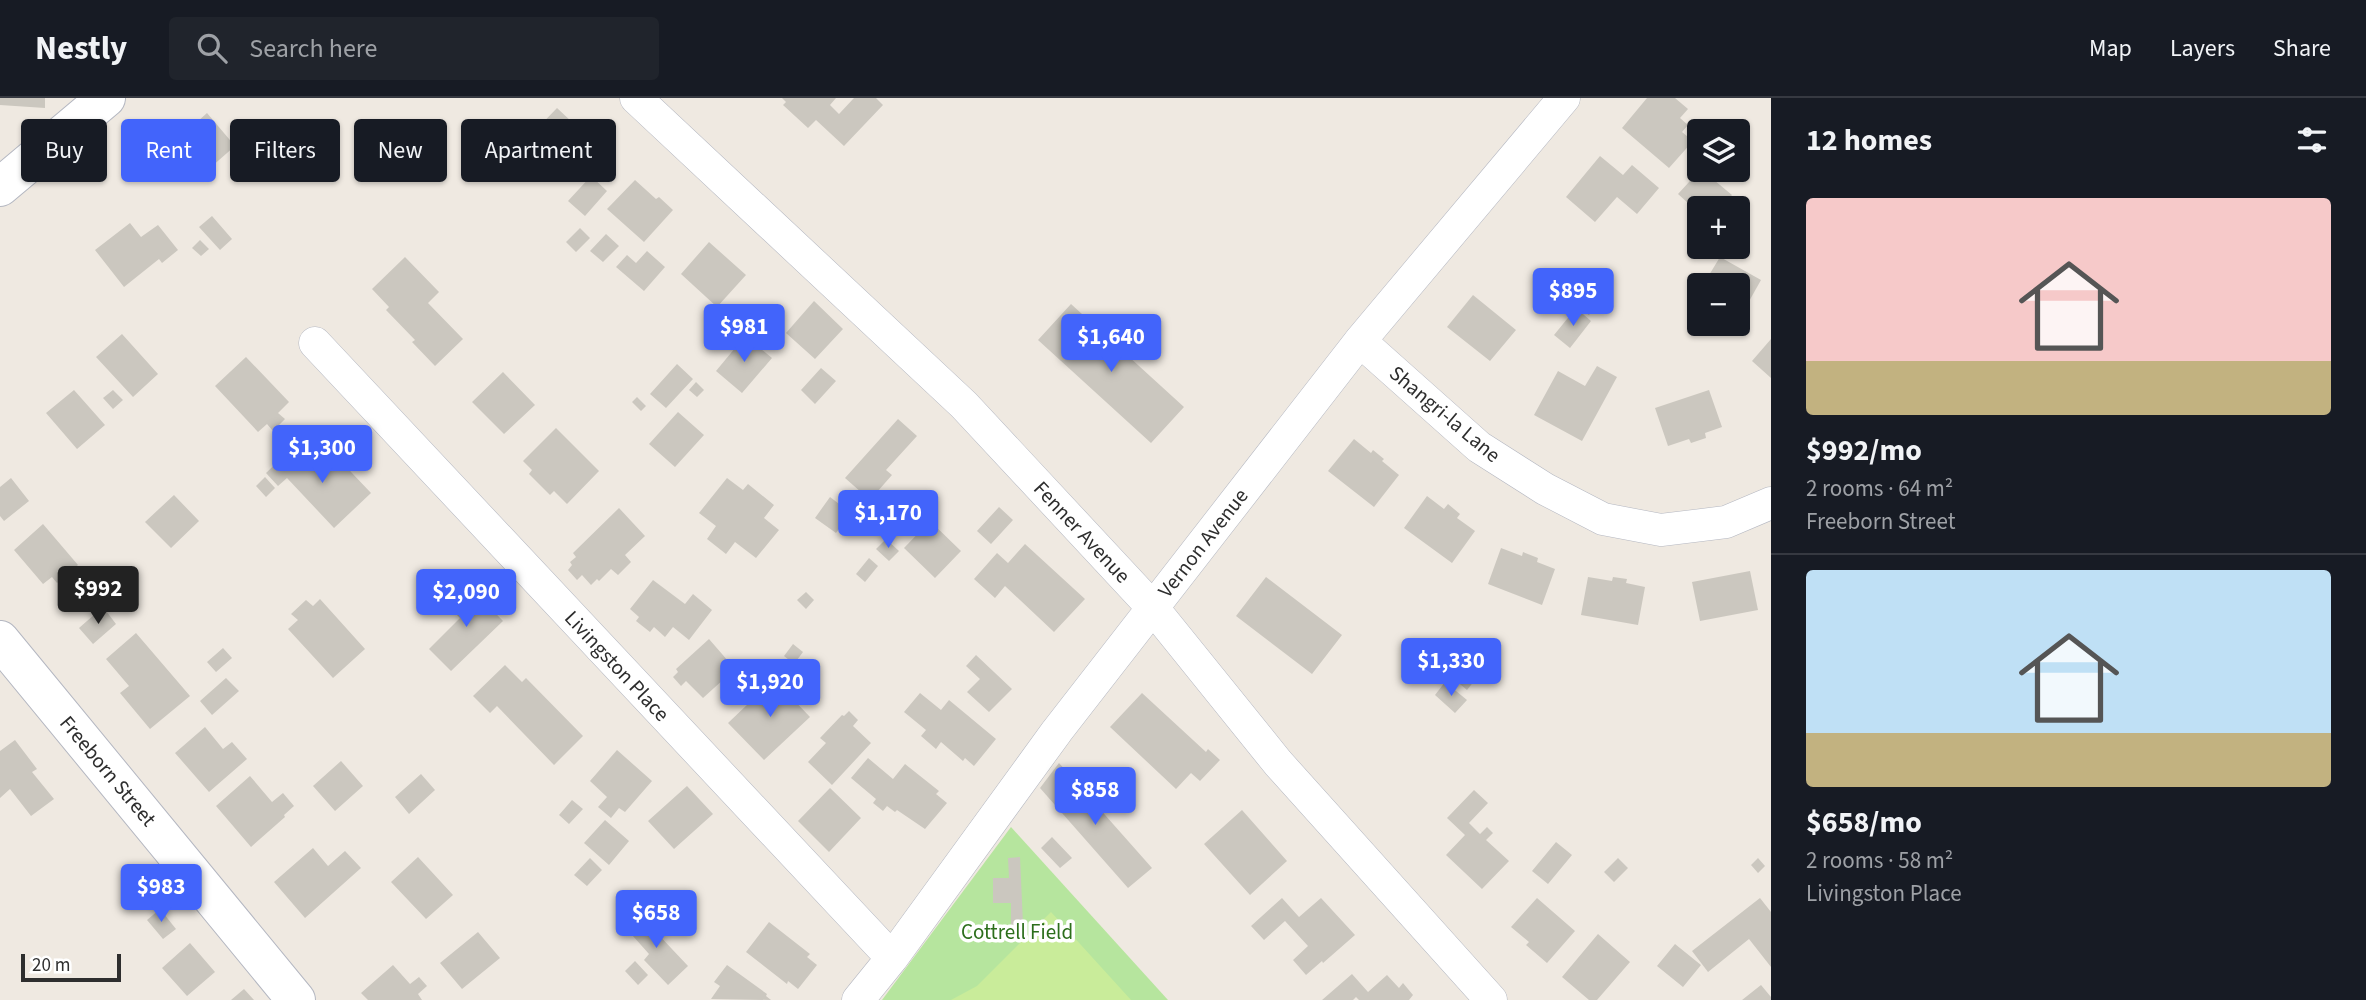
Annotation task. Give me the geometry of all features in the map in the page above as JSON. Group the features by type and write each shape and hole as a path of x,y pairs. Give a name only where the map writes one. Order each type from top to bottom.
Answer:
{"street":[{"path":"0,187 106,98"},
{"name":"Fenner Avenue","path":"636,98 964,405 1153,608 1278,763 1491,1000"},
{"name":"Vernon Avenue","path":"858,1000 892,958 1057,731 1360,341 1564,98"},
{"name":"Shangri-la Lane","path":"1360,341 1479,447 1545,489 1603,519 1661,530 1726,522 1771,503"},
{"name":"Livingston Place","path":"314,343 892,958"},
{"name":"Freeborn Street","path":"0,640 296,1000"}],"green space":[{"name":"Cottrell Field","path":"1011,827 1168,1000 882,1000"},
{"path":"1051,912 1131,1000 951,1000 977,986"}],"building":[{"path":"0,98 45,98 45,108 0,105"},
{"path":"782,98 836,98 830,105 839,114 854,98 876,98 883,105 844,146 816,120 808,128 783,105 786,102"},
{"path":"1647,98 1675,98 1688,109 1680,118 1687,124 1682,132 1687,136 1687,148 1669,168 1622,128"},
{"path":"557,108 569,119 546,119"},
{"path":"207,113 212,119 200,119"},
{"path":"216,124 230,140 230,150 216,163"},
{"path":"1600,156 1623,175 1632,165 1659,188 1637,214 1617,197 1595,222 1566,197"},
{"path":"635,180 673,210 644,242 607,209"},
{"path":"585,182 597,182 607,191 585,216 568,201"},
{"path":"1689,182 1716,182 1732,195 1687,196 1687,202 1678,194"},
{"path":"212,216 232,239 220,250 199,227"},
{"path":"130,223 141,237 158,225 178,250 162,263 159,259 124,287 95,250"},
{"path":"580,228 590,238 576,252 566,242"},
{"path":"606,234 619,246 603,262 590,251"},
{"path":"200,240 209,249 201,256 192,248"},
{"path":"709,242 746,275 717,307 681,274"},
{"path":"647,251 665,267 644,291 616,267 627,255 636,263"},
{"path":"405,257 439,292 428,303 463,339 435,366 412,342 415,340 386,310 389,307 372,289"},
{"path":"1719,259 1724,259 1749,273 1710,273"},
{"path":"1750,274 1761,280 1750,300"},
{"path":"1473,295 1516,330 1490,361 1447,327"},
{"path":"1587,296 1597,304 1589,315 1578,308"},
{"path":"814,301 843,329 815,359 786,333"},
{"path":"1071,304 1184,407 1151,443 1038,340"},
{"path":"1576,308 1591,321 1570,348 1554,335"},
{"path":"122,334 158,374 133,397 96,357"},
{"path":"745,336 772,358 742,393 716,371"},
{"path":"1771,339 1771,378 1752,361"},
{"path":"246,357 289,402 278,413 285,419 273,431 267,424 258,432 215,386"},
{"path":"677,364 693,379 666,408 650,394"},
{"path":"1597,366 1617,377 1582,441 1534,415 1558,371 1585,386"},
{"path":"821,368 836,381 815,404 801,390"},
{"path":"503,372 535,405 504,434 472,402"},
{"path":"696,382 704,390 697,397 689,390"},
{"path":"74,390 105,425 77,449 46,413"},
{"path":"113,390 123,400 113,409 103,398"},
{"path":"1709,390 1722,427 1705,433 1706,438 1691,443 1689,439 1668,446 1655,408"},
{"path":"637,397 646,406 641,411 632,402"},
{"path":"678,412 704,435 675,467 649,444"},
{"path":"898,419 917,436 886,470 892,475 870,500 845,478"},
{"path":"556,428 599,471 567,504 554,491 550,495 529,474 532,470 523,461"},
{"path":"1354,439 1371,453 1373,450 1399,475 1374,507 1328,471"},
{"path":"293,447 315,470 333,453 371,493 334,528 287,478 278,486 266,473"},
{"path":"265,477 275,488 266,497 256,486"},
{"path":"11,478 29,501 4,521 0,516 0,487"},
{"path":"727,478 743,490 748,484 774,505 764,518 779,530 756,558 735,542 726,554 707,539 716,526 699,513"},
{"path":"174,495 199,521 171,548 145,522"},
{"path":"1427,496 1444,509 1448,504 1460,514 1457,518 1475,531 1452,563 1404,528"},
{"path":"830,497 851,513 836,533 815,518"},
{"path":"999,507 1013,520 991,544 977,531"},
{"path":"619,508 645,536 625,555 631,562 618,575 611,569 591,585 582,575 577,580 568,570 572,565 570,562 576,557 573,553"},
{"path":"930,521 961,551 935,578 904,548"},
{"path":"43,524 78,565 57,583 52,577 43,584 14,550"},
{"path":"886,539 899,551 889,561 876,549"},
{"path":"1025,544 1085,599 1054,632 1005,586 995,598 974,579 997,553 1008,563"},
{"path":"1501,548 1522,556 1523,552 1538,558 1537,562 1555,569 1542,605 1488,584"},
{"path":"869,558 878,566 865,582 856,574"},
{"path":"1750,571 1758,610 1700,621 1692,582"},
{"path":"1266,577 1342,635 1312,674 1236,616"},
{"path":"1588,577 1612,581 1613,577 1627,579 1626,583 1645,587 1638,625 1581,615"},
{"path":"653,580 685,604 693,594 712,610 689,640 673,627 665,637 654,627 650,632 636,621 639,617 630,609"},
{"path":"469,586 503,621 451,671 429,649 460,618 449,607"},
{"path":"806,592 814,600 806,609 797,600"},
{"path":"320,599 365,649 333,678 288,629 298,620 291,614 306,600 313,606"},
{"path":"103,607 116,624 93,644 79,628"},
{"path":"136,633 190,696 150,729 120,693 129,686 106,659"},
{"path":"709,639 735,669 703,698 686,681 681,686 673,677 678,672 676,669"},
{"path":"793,644 803,652 794,664 784,656"},
{"path":"223,648 232,658 216,672 207,662"},
{"path":"976,655 1012,689 989,712 967,692 980,679 966,666"},
{"path":"505,665 522,682 526,678 583,736 554,765 497,706 490,713 473,696"},
{"path":"1463,669 1475,680 1467,690 1454,679"},
{"path":"226,678 239,691 212,715 200,701"},
{"path":"781,678 794,691 789,695 810,717 764,760 728,723 767,686 769,689"},
{"path":"1445,682 1467,700 1455,713 1435,695"},
{"path":"920,693 941,710 949,700 996,739 974,766 965,758 963,761 941,742 936,749 921,736 926,730 904,712"},
{"path":"1142,693 1206,752 1208,749 1220,760 1200,781 1191,773 1176,789 1110,727"},
{"path":"849,711 858,720 853,726 871,743 832,785 808,762 826,743 820,738"},
{"path":"205,727 223,749 232,742 247,759 209,792 175,753"},
{"path":"15,740 37,769 32,772 54,799 31,816 10,789 0,798 0,751"},
{"path":"617,750 652,781 625,812 619,808 611,818 598,807 607,797 590,781"},
{"path":"868,758 893,779 905,764 939,791 936,794 947,803 925,829 897,810 895,812 887,806 883,811 873,803 876,799 851,778"},
{"path":"341,761 363,786 335,811 313,786"},
{"path":"1059,763 1152,868 1128,888 1040,788"},
{"path":"421,774 435,790 409,814 395,797"},
{"path":"250,776 272,802 283,793 294,806 251,847 216,806"},
{"path":"687,786 713,814 674,849 648,821"},
{"path":"830,788 861,818 829,852 798,821"},
{"path":"1474,790 1488,803 1469,823 1480,834 1487,827 1493,833 1486,840 1509,861 1482,889 1446,855 1465,835 1447,818"},
{"path":"572,800 583,809 569,824 559,815"},
{"path":"1242,810 1287,861 1250,895 1204,844"},
{"path":"605,820 629,841 609,865 584,843"},
{"path":"1052,837 1072,858 1060,868 1041,848"},
{"path":"1556,842 1572,855 1548,884 1532,871"},
{"path":"313,848 328,866 345,851 361,868 305,918 274,882"},
{"path":"418,857 453,895 426,919 391,882"},
{"path":"1020,857 1023,924 1011,925 1011,903 993,903 993,878 1009,878 1008,858"},
{"path":"590,858 602,870 587,886 574,875"},
{"path":"1618,858 1628,868 1614,882 1604,872"},
{"path":"1758,858 1765,866 1758,873 1751,865"},
{"path":"1282,898 1299,917 1321,898 1355,935 1306,975 1293,960 1308,946 1285,921 1264,940 1251,926"},
{"path":"1537,898 1575,931 1547,963 1526,945 1529,942 1511,927"},
{"path":"1760,898 1771,912 1771,967 1749,939 1708,972 1692,951"},
{"path":"160,909 176,929 163,939 147,920"},
{"path":"638,913 688,966 668,985 644,960 649,954 624,926"},
{"path":"769,922 810,954 807,957 817,965 798,989 788,981 787,984 746,952"},
{"path":"478,932 500,958 462,989 440,963"},
{"path":"1598,934 1630,962 1597,1000 1589,1000 1562,977"},
{"path":"190,943 215,972 187,996 162,968"},
{"path":"1675,944 1701,965 1683,987 1657,966"},
{"path":"635,961 648,975 638,985 625,971"},
{"path":"393,965 410,984 419,977 427,986 418,994 422,1000 368,1000 361,993"},
{"path":"727,965 767,994 771,1000 711,999 720,986 714,982"},
{"path":"1352,974 1368,992 1387,975 1399,988 1403,983 1413,995 1409,1000 1359,1000 1356,997 1353,1000 1322,1000"},
{"path":"1761,985 1771,1000 1742,1000"},
{"path":"244,989 254,1000 231,1000"}]}
